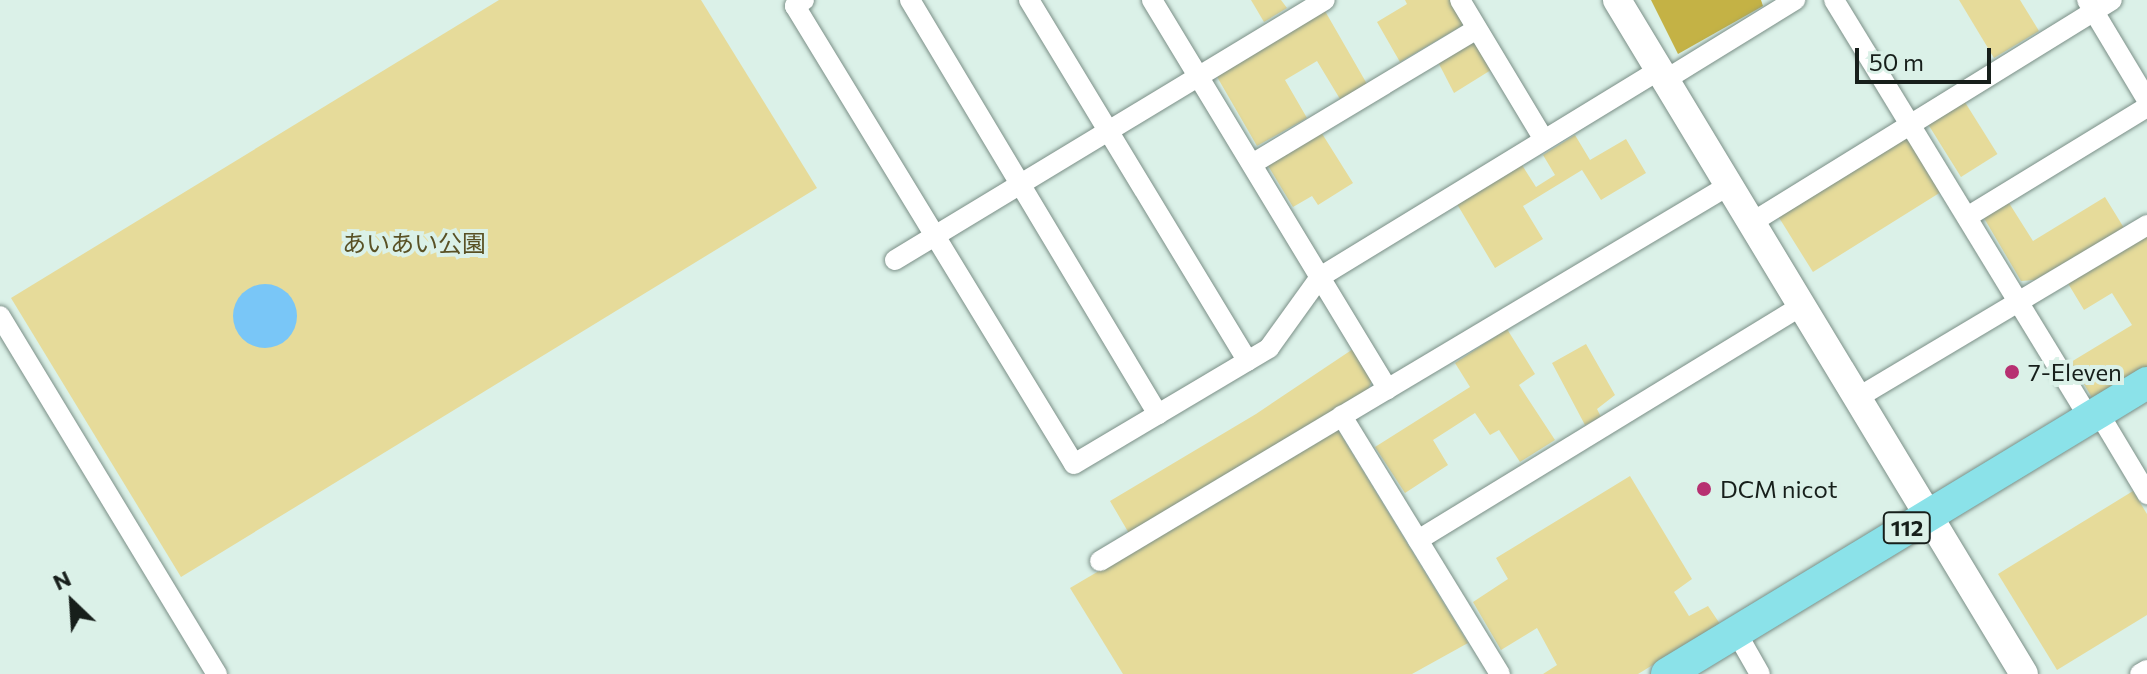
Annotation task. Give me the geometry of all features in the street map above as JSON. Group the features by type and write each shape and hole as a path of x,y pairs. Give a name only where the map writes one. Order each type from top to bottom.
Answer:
{"main road":[{"name":"112","path":"1667,674 2147,383"}],"street":[{"path":"804,0 795,6 1074,464 1269,348 1320,277 1544,140 1795,0"},
{"path":"910,0 1158,414"},
{"path":"1029,0 1248,361"},
{"path":"1152,0 1388,389"},
{"path":"895,260 1325,0"},
{"path":"1460,0 1544,140"},
{"path":"1617,0 2024,674"},
{"path":"1834,0 2019,302 2147,494"},
{"path":"1751,223 2090,6 2112,0"},
{"path":"2090,6 2147,100"},
{"path":"1252,164 1477,29"},
{"path":"1967,217 2147,107"},
{"path":"1100,561 1729,185"},
{"path":"1857,398 2147,225"},
{"path":"1418,540 1802,306"},
{"path":"0,316 217,674"},
{"path":"1342,416 1500,674"},
{"path":"1736,632 1760,674"},
{"path":"2140,674 2147,670"}],"green space":[{"name":"あいあい公園","path":"499,0 701,0 817,188 181,577 11,298"},
{"path":"1251,0 1281,0 1287,8 1264,22"},
{"path":"1405,0 1451,0 1465,24 1400,62 1377,22 1407,4"},
{"path":"1959,0 2020,0 2039,31 1994,58"},
{"path":"1325,11 1367,84 1340,99 1317,61 1285,80 1307,118 1257,146 1216,75"},
{"path":"1470,41 1479,47 1491,70 1454,93 1438,62"},
{"path":"1963,99 1997,154 1961,177 1927,122"},
{"path":"1321,132 1353,183 1318,205 1312,196 1293,207 1267,164"},
{"path":"1575,135 1590,160 1626,139 1646,173 1601,200 1582,170 1523,206 1543,239 1495,268 1457,204 1522,165 1536,187 1555,175 1543,155"},
{"path":"1906,136 1941,192 1813,272 1778,216"},
{"path":"2105,197 2124,228 2035,280 2021,281 1984,218 2009,203 2033,241"},
{"path":"2147,232 2147,369 2094,401 2071,362 2132,325 2112,293 2084,310 2066,280"},
{"path":"1507,329 1535,374 1519,385 1555,440 1520,462 1499,430 1490,435 1475,413 1433,440 1448,465 1405,493 1375,447 1470,387 1455,363"},
{"path":"1586,344 1615,395 1597,409 1601,417 1585,425 1552,363"},
{"path":"1353,349 1372,380 1366,395 1130,535 1110,501 1256,414"},
{"path":"1338,430 1468,643 1412,674 1123,674 1070,588"},
{"path":"1630,476 1692,579 1674,592 1689,616 1708,606 1720,624 1638,674 1543,674 1557,665 1537,628 1501,650 1473,602 1508,579 1496,558"},
{"path":"2133,491 2147,514 2147,615 2057,670 1998,574"}],"shaded area":[{"path":"1651,0 1761,0 1763,6 1678,54"}],"water":[{"path":"265,284 288,293 297,316 288,339 265,348 242,339 233,316 242,293"}],"place":[{"name":"7-Eleven","path":"2012,372"},
{"name":"DCM nicot","path":"1704,489"}]}
